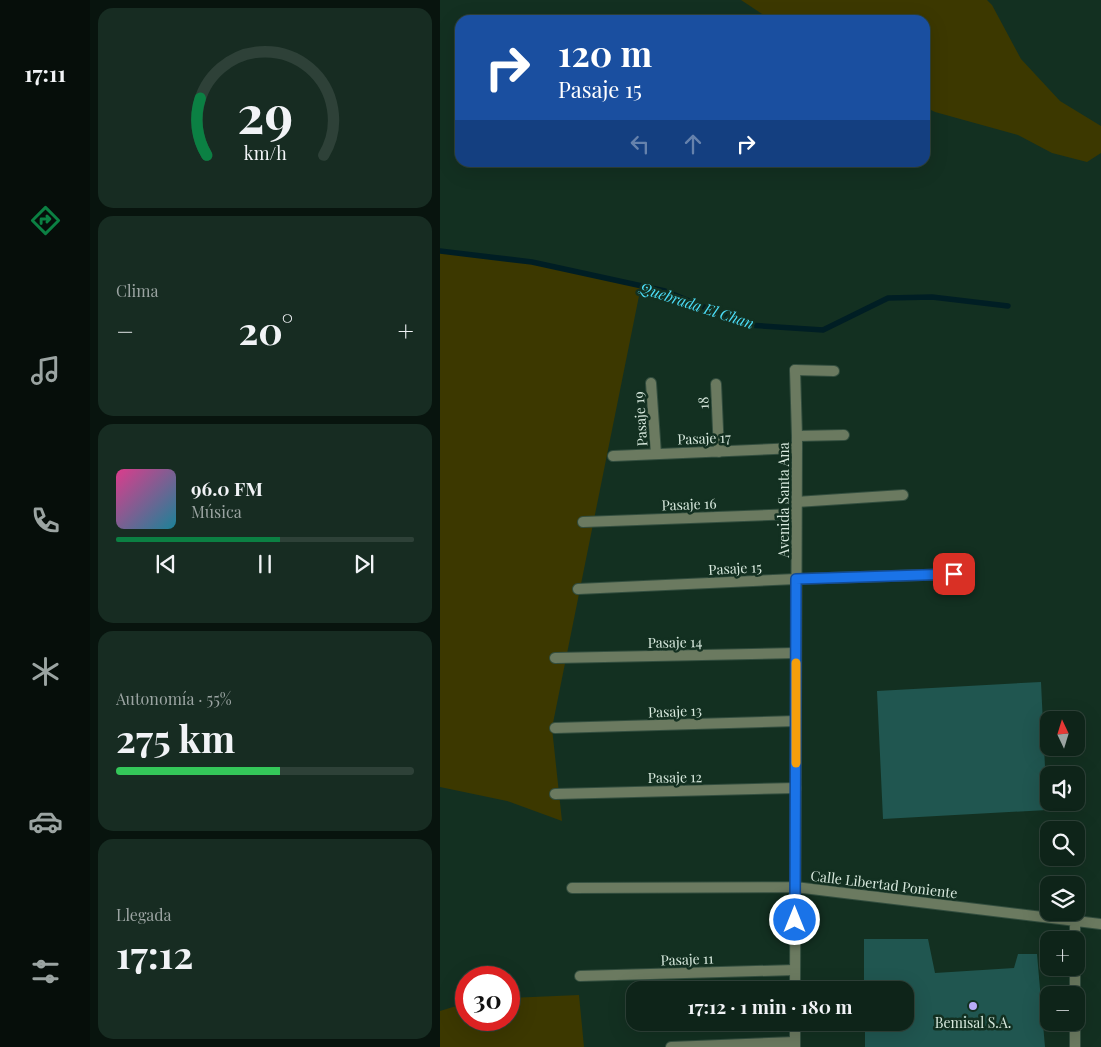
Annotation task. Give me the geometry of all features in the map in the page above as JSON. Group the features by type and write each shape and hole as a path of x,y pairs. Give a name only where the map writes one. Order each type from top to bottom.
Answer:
{"street":[{"name":"Avenida Santa Ana","path":"795,981 797,436 795,370 834,371"},
{"name":"Pasaje 19","path":"651,383 656,454"},
{"name":"18","path":"716,384 719,452"},
{"path":"797,436 844,435"},
{"name":"Pasaje 17","path":"613,456 797,448"},
{"path":"796,502 903,495"},
{"name":"Pasaje 16","path":"583,522 796,514"},
{"name":"Pasaje 15","path":"578,589 954,574"},
{"name":"Pasaje 14","path":"555,658 796,653"},
{"name":"Pasaje 13","path":"555,728 796,721"},
{"name":"Pasaje 12","path":"555,794 796,788"},
{"name":"Calle Libertad Poniente","path":"572,888 795,887 1040,917"},
{"path":"1074,921 1074,931"},
{"name":"Calle Libertad Poniente","path":"1074,921 1101,924"},
{"name":"Pasaje 11","path":"580,976 795,970"},
{"path":"671,1047 795,1044 795,1031"},
{"path":"1075,1031 1075,1047"}],"shaded area":[{"path":"741,0 987,0 992,5 1021,59 1060,101 1101,126 1101,153 1087,162 1052,153 1018,135 930,110 930,15 764,15"},
{"path":"440,251 532,262 641,286 552,728 562,821 507,801 440,787"},
{"path":"579,995 584,1047 440,1047 440,1011 455,1006 455,1031 520,1031 520,998"}],"building":[{"path":"1041,682 1042,711 1040,711 1040,756 1044,756 1045,766 1040,766 1040,810 883,819 877,691"},
{"name":"Bemisal S.A.","path":"864,939 928,939 935,973 1014,968 1018,954 1037,954 1040,989 1040,1031 1044,1031 1045,1047 865,1047 865,1031 914,1031 914,981 864,981"}],"waterway":[{"name":"Quebrada El Chan","path":"440,251 532,262 665,291 748,325 823,330 888,298 932,297 1008,306"}],"slow traffic":[{"path":"796,663 796,763"}],"place":[{"name":"Bemisal S.A.","path":"973,1006"}],"route":[{"path":"795,920 796,579 954,574"}]}
